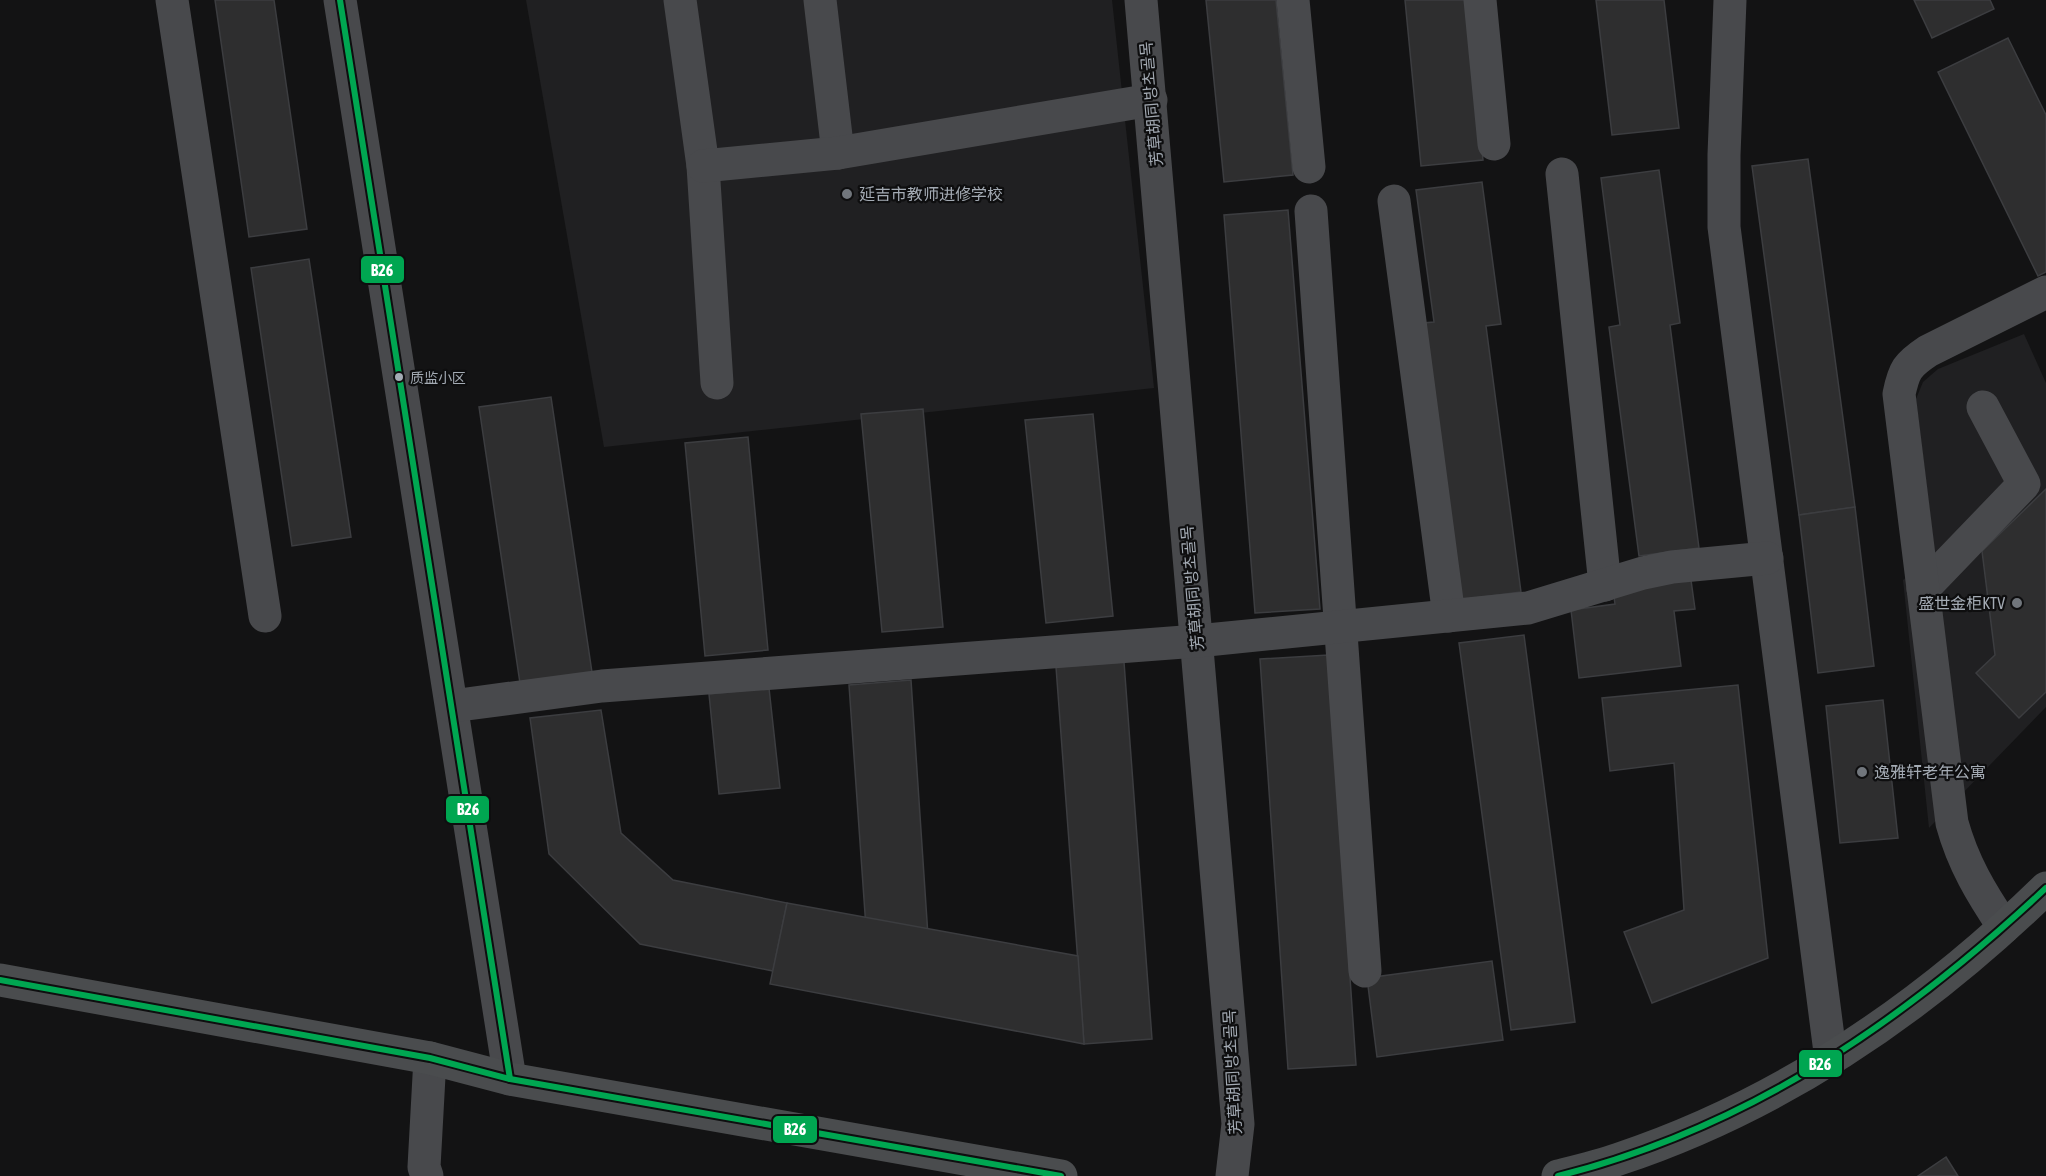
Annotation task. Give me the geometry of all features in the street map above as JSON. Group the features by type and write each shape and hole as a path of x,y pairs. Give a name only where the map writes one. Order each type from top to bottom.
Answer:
{"main road":[{"path":"1558,1176 1618,1160 1689,1132 1759,1100 1831,1060 1960,964 2046,888"},
{"path":"0,980 430,1058 510,1079 1061,1176"}],"street":[{"path":"172,0 265,615"},
{"path":"340,0 510,1079"},
{"path":"680,0 703,166 717,383"},
{"path":"820,0 838,153"},
{"name":"芳草胡同 방초골목","path":"1141,0 1238,1124 1232,1176"},
{"path":"1293,0 1309,167"},
{"path":"1480,0 1494,144"},
{"path":"1730,0 1724,155 1724,227 1831,1060"},
{"path":"703,166 838,153 1151,100"},
{"path":"1562,174 1605,585"},
{"path":"1395,201 1449,616"},
{"path":"1311,211 1365,971"},
{"path":"2004,927 1974,881 1958,847 1952,823 1899,394 1903,373 1911,362 1928,351 2046,292"},
{"path":"1923,589 2024,484 1983,407"},
{"path":"452,706 602,686 1197,641 1528,608 1642,573 1672,567 1767,558"},
{"path":"427,1176 424,1167 430,1058"}],"shaded area":[{"name":"延吉市教师进修学校","path":"526,0 1112,0 1154,388 604,447"},
{"path":"2024,334 2046,383 2046,707 1929,828 1903,580 1935,555 1916,399 1923,382 1938,369"}],"building":[{"path":"215,0 274,0 307,229 249,237"},
{"path":"1206,0 1276,0 1293,175 1224,182"},
{"path":"1405,0 1467,0 1483,160 1421,166"},
{"path":"1596,0 1664,0 1679,128 1612,135"},
{"path":"1914,0 1990,0 1994,9 1932,38"},
{"path":"2008,38 2046,115 2046,272 2038,276 1938,72"},
{"path":"1808,159 1855,507 1799,515 1752,166"},
{"path":"1659,170 1680,323 1670,325 1699,548 1639,556 1609,327 1620,325 1601,178"},
{"path":"1482,182 1501,324 1486,326 1521,592 1459,600 1423,323 1434,322 1416,190"},
{"path":"1288,210 1320,609 1255,613 1224,215"},
{"path":"309,259 351,537 292,546 251,268"},
{"path":"551,397 593,679 521,690 479,407"},
{"path":"923,409 943,627 882,632 861,414"},
{"path":"1093,414 1113,616 1046,623 1025,420"},
{"path":"748,437 768,650 705,656 685,443"},
{"name":"盛世金柜KTV","path":"2046,489 2046,692 2019,718 1976,673 1995,655 1982,551"},
{"path":"1855,507 1874,666 1818,673 1799,515"},
{"path":"1691,580 1695,609 1674,611 1681,666 1579,678 1571,610 1615,604 1613,590"},
{"path":"1524,635 1575,1022 1511,1030 1459,643"},
{"path":"1328,655 1356,1065 1288,1069 1260,659"},
{"path":"1124,662 1152,1039 1084,1044 1056,667"},
{"path":"911,680 931,981 870,985 849,685"},
{"path":"1738,685 1768,958 1652,1003 1624,932 1684,910 1674,763 1610,771 1602,698"},
{"path":"769,688 780,788 719,794 709,694"},
{"name":"逸雅轩老年公寓","path":"1883,700 1898,838 1840,843 1826,706"},
{"path":"601,710 621,833 673,880 787,903 773,971 640,944 549,854 530,718"},
{"path":"787,903 1078,956 1084,1044 770,984"},
{"path":"1492,961 1503,1040 1377,1057 1367,978"},
{"path":"1946,1157 1958,1176 1918,1176"}],"transit line":[{"name":"B26","path":"340,0 510,1079"},
{"name":"B26","path":"1558,1176 1628,1155 1695,1129 1759,1099 1820,1064 1880,1025 1937,982 1992,937 2046,888"},
{"name":"B26","path":"0,980 430,1058 510,1079 1061,1176"}],"place":[{"name":"延吉市教师进修学校","path":"847,194"},
{"name":"质监小区","path":"399,377"},
{"name":"盛世金柜KTV","path":"2017,603"},
{"name":"逸雅轩老年公寓","path":"1862,772"}]}
